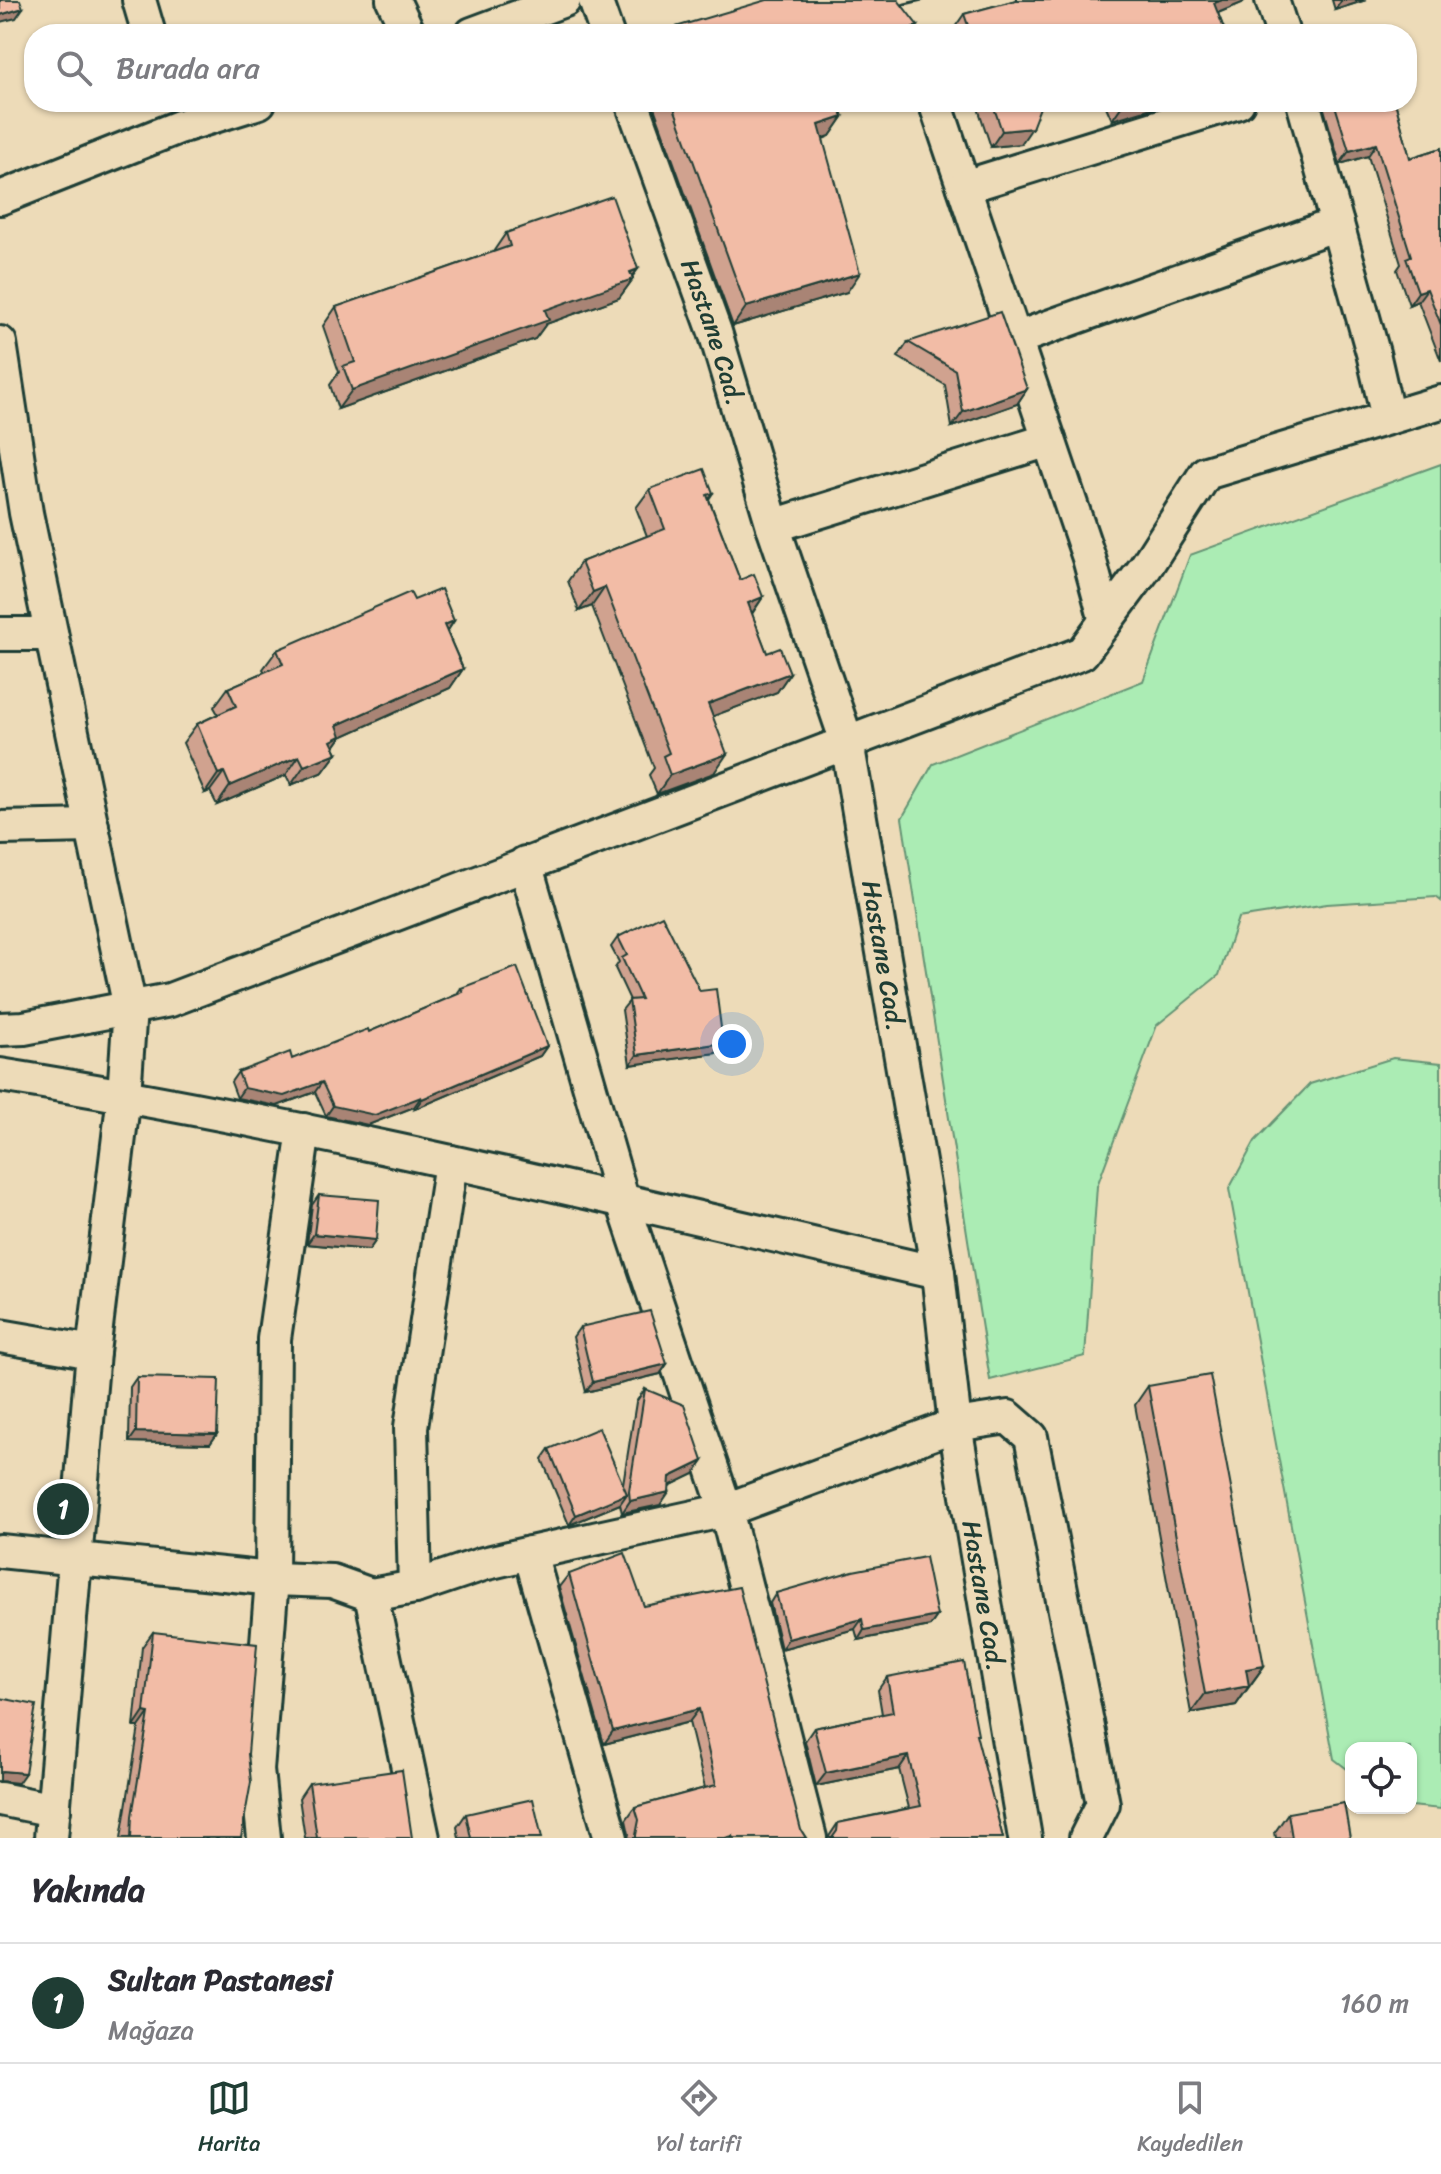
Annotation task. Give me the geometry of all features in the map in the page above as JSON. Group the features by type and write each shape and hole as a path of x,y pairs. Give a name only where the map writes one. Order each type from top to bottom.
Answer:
{"street":[{"path":"139,0 146,24"},
{"path":"393,0 404,24"},
{"path":"499,24 564,0"},
{"path":"595,0 603,24"},
{"path":"908,18 999,0"},
{"path":"1272,0 1280,24"},
{"name":"Hastane Cad.","path":"636,112 715,332 773,526 847,742 938,1273 955,1425 1025,1838"},
{"path":"938,112 1089,558 1106,621"},
{"path":"964,187 1206,112"},
{"path":"1306,112 1388,418"},
{"path":"0,198 175,114"},
{"path":"1015,339 1337,224"},
{"path":"0,343 9,458 26,513 130,1008 124,1095 93,1352 73,1558 52,1824 0,1799"},
{"path":"0,1029 24,1028 170,1000 1082,653 1145,568 1206,473 1441,402"},
{"path":"773,526 1049,440"},
{"path":"0,634 51,634"},
{"path":"0,828 92,826"},
{"path":"525,863 623,1202 726,1510 810,1838"},
{"path":"0,1075 304,1130 938,1273"},
{"path":"264,1838 257,1770 272,1579 274,1339 304,1130"},
{"path":"415,1587 411,1427 451,1162"},
{"path":"0,1336 93,1352"},
{"path":"0,1551 272,1579 332,1581 371,1595 415,1587 483,1564 726,1510 955,1425 1008,1417 1031,1437 1103,1804 1086,1838"},
{"path":"530,1553 611,1838"},
{"path":"371,1595 423,1838"}],"green space":[{"path":"1441,464 1441,901 1436,897 1327,904 1238,918 1219,975 1157,1025 1097,1186 1085,1356 990,1380 902,818 933,764 1143,681 1190,555"},
{"path":"1393,1058 1441,1063 1441,1809 1417,1807 1417,1742 1345,1742 1345,1767 1334,1759 1229,1189 1255,1141 1310,1084"}],"building":[{"path":"0,0 20,0 23,8 0,15"},
{"path":"767,0 898,0 916,24 686,24"},
{"path":"1016,0 1222,0 1214,3 1222,24 968,24 964,14"},
{"path":"676,112 841,112 843,117 819,125 860,273 746,307"},
{"path":"995,112 1038,112 1032,128 1002,131"},
{"path":"1337,112 1398,112 1410,158 1441,148 1441,325 1427,289 1418,292 1406,258 1411,256 1376,144 1349,151"},
{"path":"612,196 638,269 630,272 633,279 545,310 549,320 352,390 343,366 355,362 336,307 510,246 506,233"},
{"path":"1000,312 1027,389 963,412 955,370 908,342"},
{"path":"704,469 713,493 707,495 740,580 754,574 763,597 748,603 767,653 780,648 790,673 708,704 727,754 670,775 663,756 669,753 605,587 593,592 581,562 665,529 650,489"},
{"path":"441,589 454,621 444,625 463,669 337,725 341,736 331,741 337,753 304,766 299,756 230,786 224,772 218,774 197,724 236,706 228,688 283,664 277,650 410,592 414,600"},
{"path":"662,915 700,991 716,989 723,1043 637,1055 629,1000 641,999 622,958 627,955 618,937"},
{"path":"517,967 547,1046 422,1099 375,1115 333,1106 322,1082 284,1096 244,1088 238,1072 290,1052 292,1059 368,1029 369,1032 463,992 461,988"},
{"path":"319,1195 379,1200 376,1240 314,1234"},
{"path":"650,1311 667,1364 593,1382 580,1327"},
{"path":"1210,1375 1264,1666 1246,1669 1249,1686 1205,1694 1148,1386"},
{"path":"137,1377 219,1379 217,1434 136,1432"},
{"path":"645,1389 684,1405 703,1461 670,1477 669,1492 630,1501 629,1491"},
{"path":"599,1428 627,1494 576,1515 549,1449"},
{"path":"625,1553 644,1606 739,1587 801,1830 806,1838 636,1838 639,1820 635,1807 716,1785 699,1709 613,1731 569,1574"},
{"path":"925,1557 937,1616 864,1630 862,1619 788,1639 776,1593 853,1571"},
{"path":"153,1632 257,1644 248,1754 251,1782 241,1838 131,1838 149,1713 144,1712"},
{"path":"964,1662 976,1734 1003,1838 832,1838 838,1823 921,1806 908,1756 826,1773 814,1728 893,1712 887,1677"},
{"path":"0,1698 36,1705 25,1773 0,1772"},
{"path":"402,1770 412,1838 317,1838 309,1783"},
{"path":"533,1799 542,1838 471,1838 466,1814"},
{"path":"1344,1803 1350,1838 1292,1838 1288,1813"}],"place":[{"name":"Sultan Pastanesi","path":"63,1509"}]}
